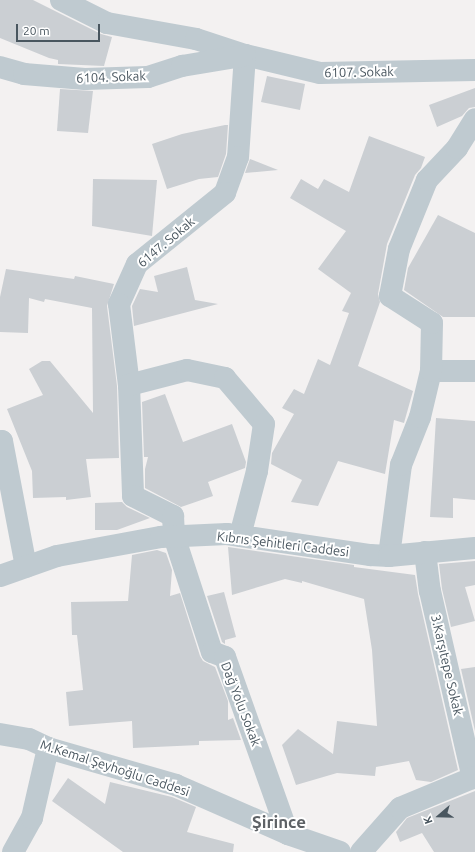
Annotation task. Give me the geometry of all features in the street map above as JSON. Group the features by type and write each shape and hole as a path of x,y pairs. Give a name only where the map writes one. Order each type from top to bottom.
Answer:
{"street":[{"name":"6107. Sokak","path":"61,0 107,24 196,39 245,55 320,73 475,70"},
{"name":"6104. Sokak","path":"0,67 24,74 85,79 148,77 182,66 245,55"},
{"name":"6147. Sokak","path":"174,536 173,516 133,496 129,385 119,304 137,264 225,193 238,157 245,55"},
{"path":"390,556 401,465 420,417 431,371 432,323 390,296 399,249 427,180 466,150 475,119"},
{"path":"129,385 187,370 225,378 264,424 257,471 240,536"},
{"path":"431,371 475,371"},
{"path":"0,442 2,441 26,567"},
{"name":"Kıbrıs Şehitleri Caddesi","path":"0,576 57,556 161,536 227,534 370,555 390,556 475,548"},
{"name":"Dağ Yolu Sokak","path":"174,536 212,652 225,657 288,834"},
{"name":"3.Karşıtepe Sokak","path":"425,552 430,591 474,777"},
{"name":"M.Kemal Şeyhoğlu Caddesi","path":"0,734 29,739 48,748 176,785 288,834 340,852"},
{"path":"13,852 32,818 48,748"},
{"path":"361,852 400,808 474,777"}],"building":[{"path":"0,0 33,0 101,34 112,37 104,66 58,64 58,60 49,58 0,38"},
{"path":"267,76 305,84 300,110 261,102"},
{"path":"475,88 475,107 469,108 462,116 437,127 429,105"},
{"path":"60,89 93,91 88,133 57,131"},
{"path":"228,125 226,154 218,177 199,179 167,189 152,144 182,134"},
{"path":"369,136 425,157 421,168 415,175 387,244 378,294 380,302 358,366 413,391 404,423 394,420 385,474 338,461 318,506 291,502 302,480 271,464 272,453 294,414 282,408 294,389 304,394 318,359 330,365 349,313 342,311 351,293 318,269 346,231 290,198 301,179 318,189 324,179 349,192"},
{"path":"250,159 278,170 245,173"},
{"path":"93,179 157,180 152,236 92,226"},
{"path":"438,215 475,233 475,317 443,317 404,290 408,268"},
{"path":"187,267 195,300 218,304 134,326 132,306 140,289 158,292 154,276"},
{"path":"6,269 74,279 75,276 114,284 107,306 117,386 119,458 86,459 91,497 66,500 66,497 33,498 32,471 7,409 43,395 29,369 42,361 50,361 93,413 92,308 45,299 44,302 29,298 28,333 0,332 0,297"},
{"path":"165,394 183,442 232,424 246,462 245,468 208,482 213,496 181,507 145,488 145,469 148,457 144,457 142,402"},
{"path":"436,418 475,421 475,500 453,498 453,518 430,517"},
{"path":"122,502 127,507 150,518 117,530 95,530 95,503"},
{"path":"228,547 415,575 458,770 431,782 416,780 409,761 376,767 375,776 337,773 296,785 282,745 298,729 333,754 337,721 377,726 372,650 364,599 302,581 302,583 285,579 232,595"},
{"path":"157,550 166,553 172,570 170,596 180,593 200,656 203,661 215,667 228,701 228,720 233,718 241,740 199,741 199,745 133,748 132,721 69,726 66,692 83,690 77,635 72,635 71,602 128,601 132,555"},
{"path":"475,561 475,585 465,587 475,621 451,627 442,589 439,564"},
{"path":"224,592 236,637 225,640 225,644 222,642 207,596"},
{"path":"475,667 475,731 461,669"},
{"path":"68,778 105,804 110,782 172,797 196,807 187,832 234,844 233,852 123,852 52,801"},
{"path":"475,791 475,852 434,852 422,833 400,842 396,832 407,818"}],"district":[{"name":"Şirince","path":"279,822"}]}
